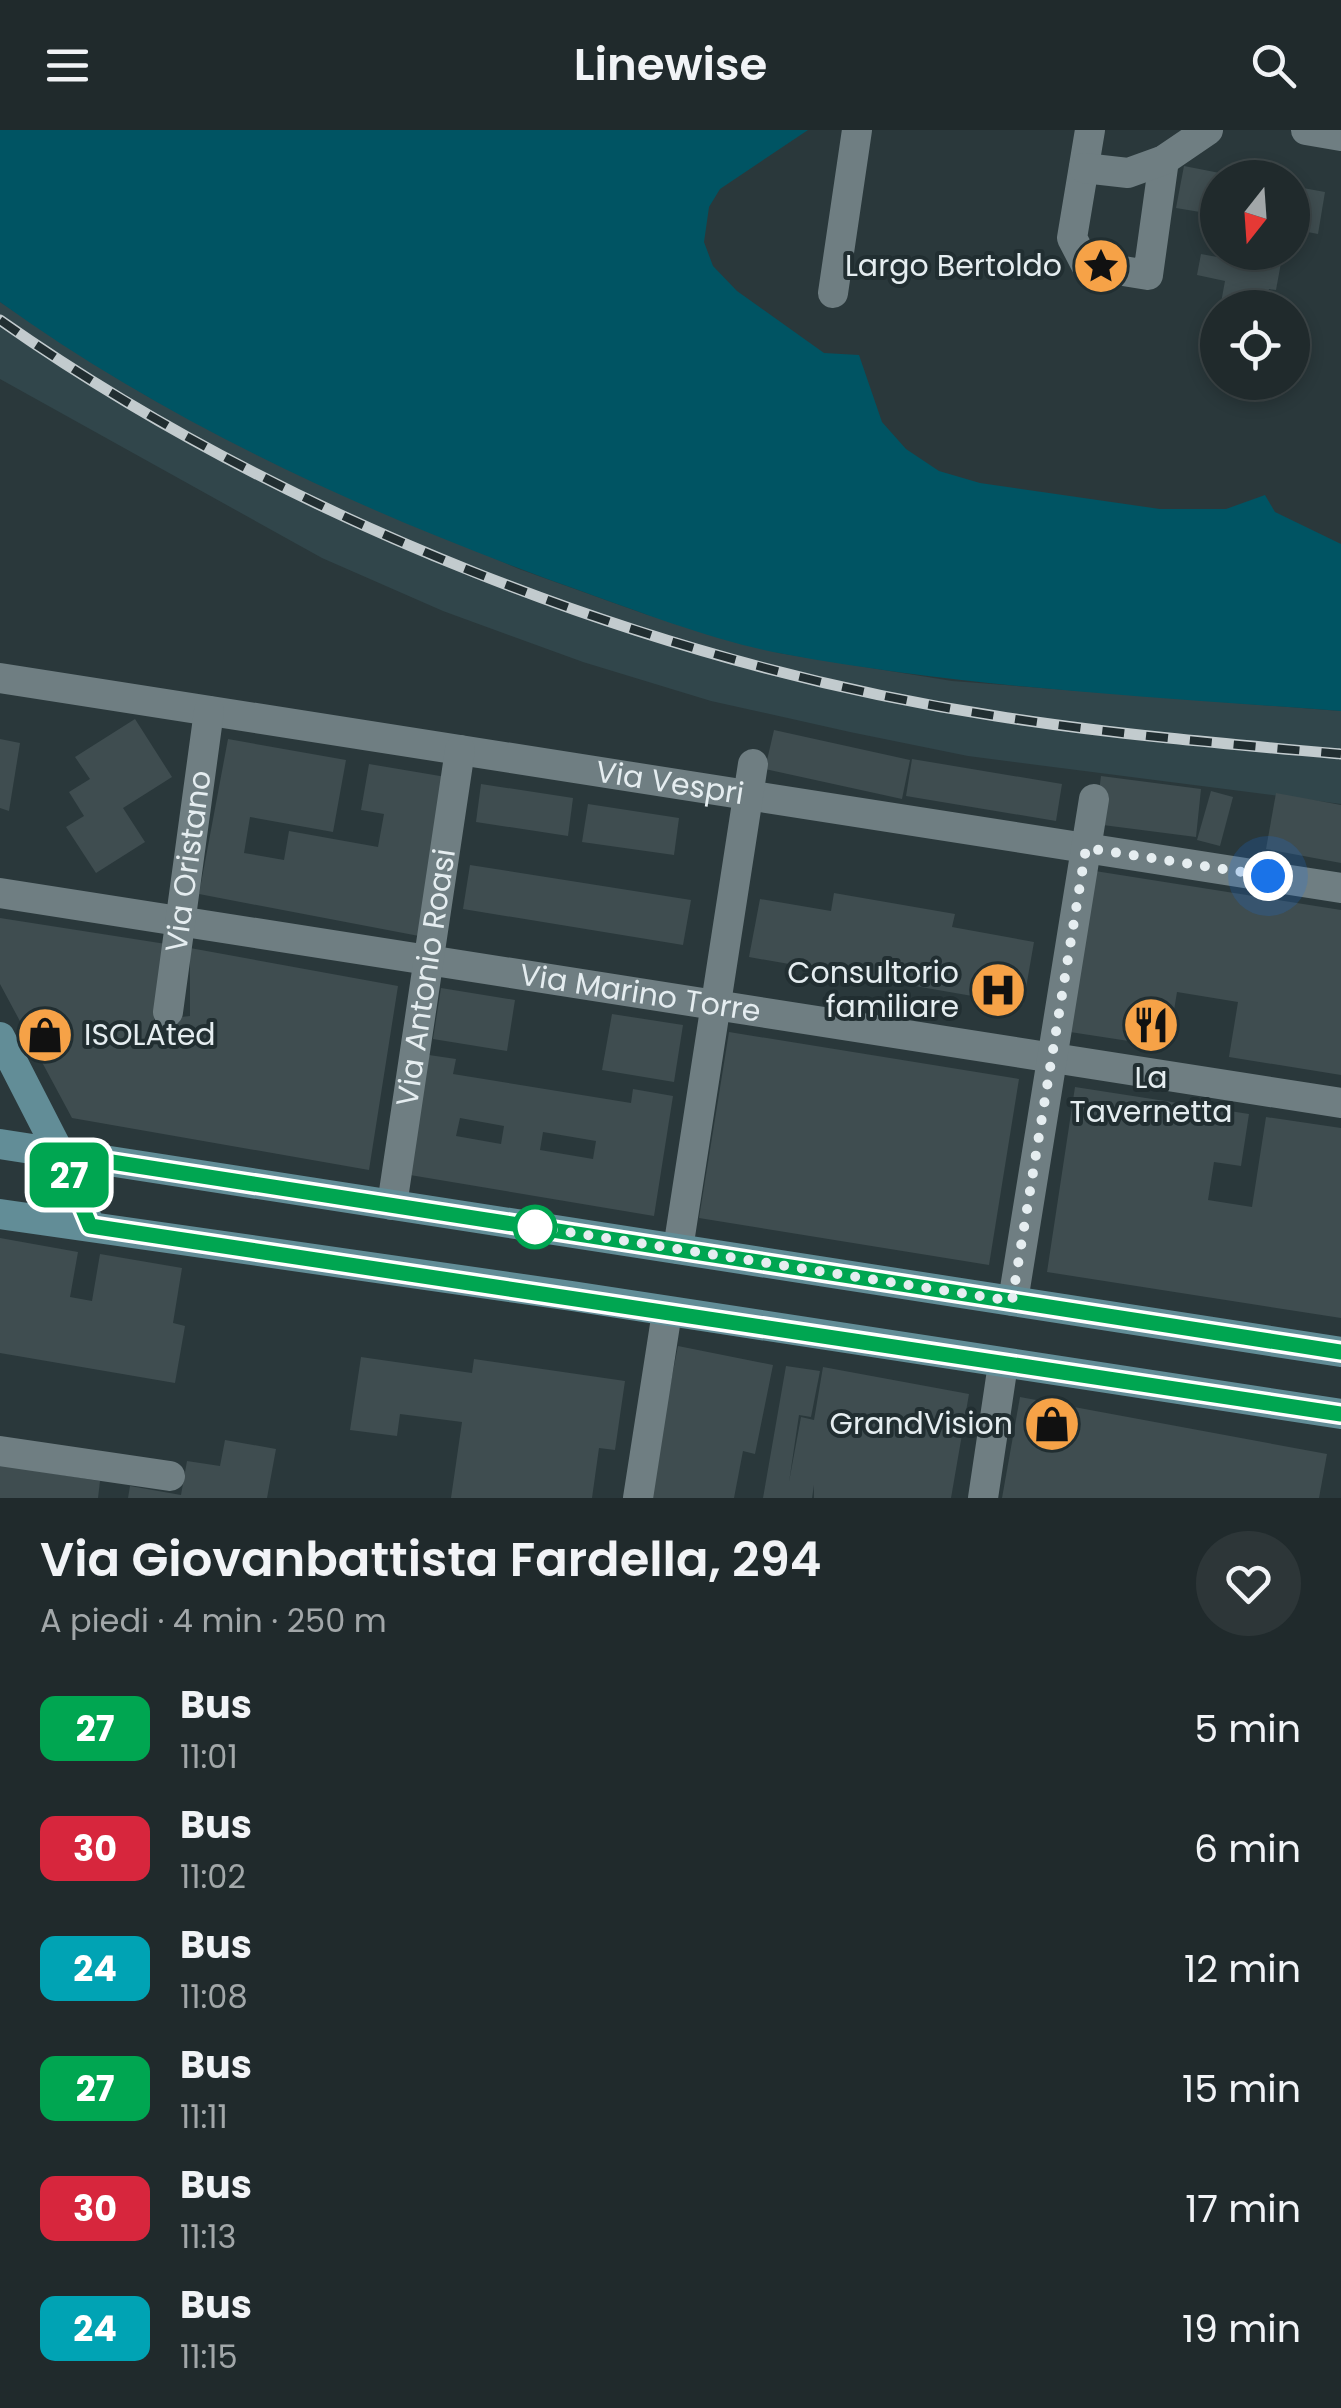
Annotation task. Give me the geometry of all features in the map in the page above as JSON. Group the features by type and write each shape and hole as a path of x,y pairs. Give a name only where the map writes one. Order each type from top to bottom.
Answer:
{"main road":[{"path":"0,1037 60,1154 90,1226"},
{"path":"0,1144 1341,1352"},
{"path":"0,1214 1341,1414"}],"street":[{"path":"833,293 858,130"},
{"path":"1090,130 1072,238 1086,265 1148,275 1164,160"},
{"path":"1084,168 1128,173 1164,160 1208,130"},
{"path":"1306,130 1341,136"},
{"name":"Via Vespri","path":"0,678 460,750 751,780 1086,848 1341,888"},
{"name":"Via Oristano","path":"168,1012 209,711"},
{"name":"Via Antonio Roasi","path":"392,1205 460,750"},
{"path":"678,1249 751,780"},
{"path":"1012,1301 1094,799"},
{"name":"Via Marino Torre","path":"0,893 1341,1103"},
{"path":"638,1498 667,1312"},
{"path":"983,1498 1003,1364"},
{"path":"0,1451 125,1484 170,1476"}],"shaded area":[{"path":"0,130 808,130 720,189 709,207 704,242 713,266 737,291 824,353 859,355 882,422 906,449 939,471 980,483 1160,509 1226,509 1265,495 1275,512 1341,544 1341,711 992,683 853,666 759,649 581,591 355,501 207,430 67,348 0,302"},
{"path":"0,302 147,396 272,462 519,569 645,614 779,653 952,681 1341,711 1341,804 968,756 850,732 711,701 583,662 443,611 322,558 0,379"}],"building":[{"path":"1184,166 1200,169 1200,212 1176,208"},
{"path":"1310,189 1325,192 1318,234 1310,232"},
{"path":"1200,259 1200,270 1280,270 1276,290 1223,290 1225,281 1197,275"},
{"path":"135,719 172,777 123,808 145,842 96,873 66,827 84,816 69,792 90,779 75,757"},
{"path":"774,730 910,760 902,799 765,769"},
{"path":"0,739 20,743 9,811 0,808"},
{"path":"228,739 346,760 333,832 250,817 244,853 284,860 289,831 378,847 384,814 361,810 369,764 446,777 419,936 199,894"},
{"path":"912,759 1062,784 1056,821 906,796"},
{"path":"1101,776 1201,789 1196,837 1095,824"},
{"path":"481,784 573,798 568,836 476,822"},
{"path":"1211,791 1233,797 1220,846 1197,840"},
{"path":"1276,793 1341,805 1341,863 1266,849"},
{"path":"588,804 679,818 674,855 582,842"},
{"path":"470,865 691,900 683,945 463,909"},
{"path":"1095,871 1341,910 1341,1075 1229,1057 1238,1002 1177,992 1168,1047 1070,1032"},
{"path":"834,893 955,914 952,927 1034,942 1023,1005 749,957 760,899 831,911"},
{"path":"0,918 166,944 154,1020 190,1016 190,948 398,986 369,1170 72,1118 0,984"},
{"path":"441,988 515,1000 507,1051 433,1039"},
{"path":"612,1014 683,1025 674,1082 602,1070"},
{"path":"729,1032 1019,1079 989,1265 699,1218"},
{"path":"429,1055 456,1059 453,1074 631,1103 633,1089 673,1096 654,1216 410,1175","holes":["460,1118 504,1126 501,1144 456,1136","543,1132 596,1141 593,1159 540,1150"]},
{"path":"1075,1087 1249,1114 1241,1166 1214,1162 1208,1200 1252,1207 1266,1117 1341,1128 1341,1318 1047,1272"},
{"path":"0,1238 78,1252 70,1297 92,1301 100,1254 182,1268 173,1323 185,1326 175,1383 0,1353"},
{"path":"678,1346 773,1365 755,1454 743,1451 734,1498 648,1498"},
{"path":"361,1357 472,1373 474,1359 625,1381 615,1450 599,1448 592,1498 451,1498 462,1422 400,1414 397,1436 350,1430"},
{"path":"786,1366 820,1371 811,1417 799,1415 789,1482 801,1417 814,1420 823,1367 969,1394 951,1498 814,1498 814,1485 812,1498 763,1498"},
{"path":"1020,1397 1327,1454 1319,1498 1002,1498"},
{"path":"225,1440 276,1449 267,1498 128,1498 130,1486 181,1495 187,1461 220,1466"},
{"path":"0,1465 100,1481 98,1498 0,1498"}],"railway":[{"path":"0,320 110,392 226,458 349,519 476,573 605,620 736,660 867,692 996,716 1341,754"}],"bus line":[{"name":"27","path":"1341,1352 60,1154 90,1226 1341,1414"}],"place":[{"name":"Largo Bertoldo","path":"1101,266"},
{"name":"Consultorio familiare","path":"998,990"},
{"name":"La Tavernetta","path":"1151,1025"},
{"name":"ISOLAted","path":"45,1035"},
{"name":"GrandVision","path":"1052,1424"}],"route":[{"path":"535,1227 1012,1301 1086,848 1268,876"}]}
